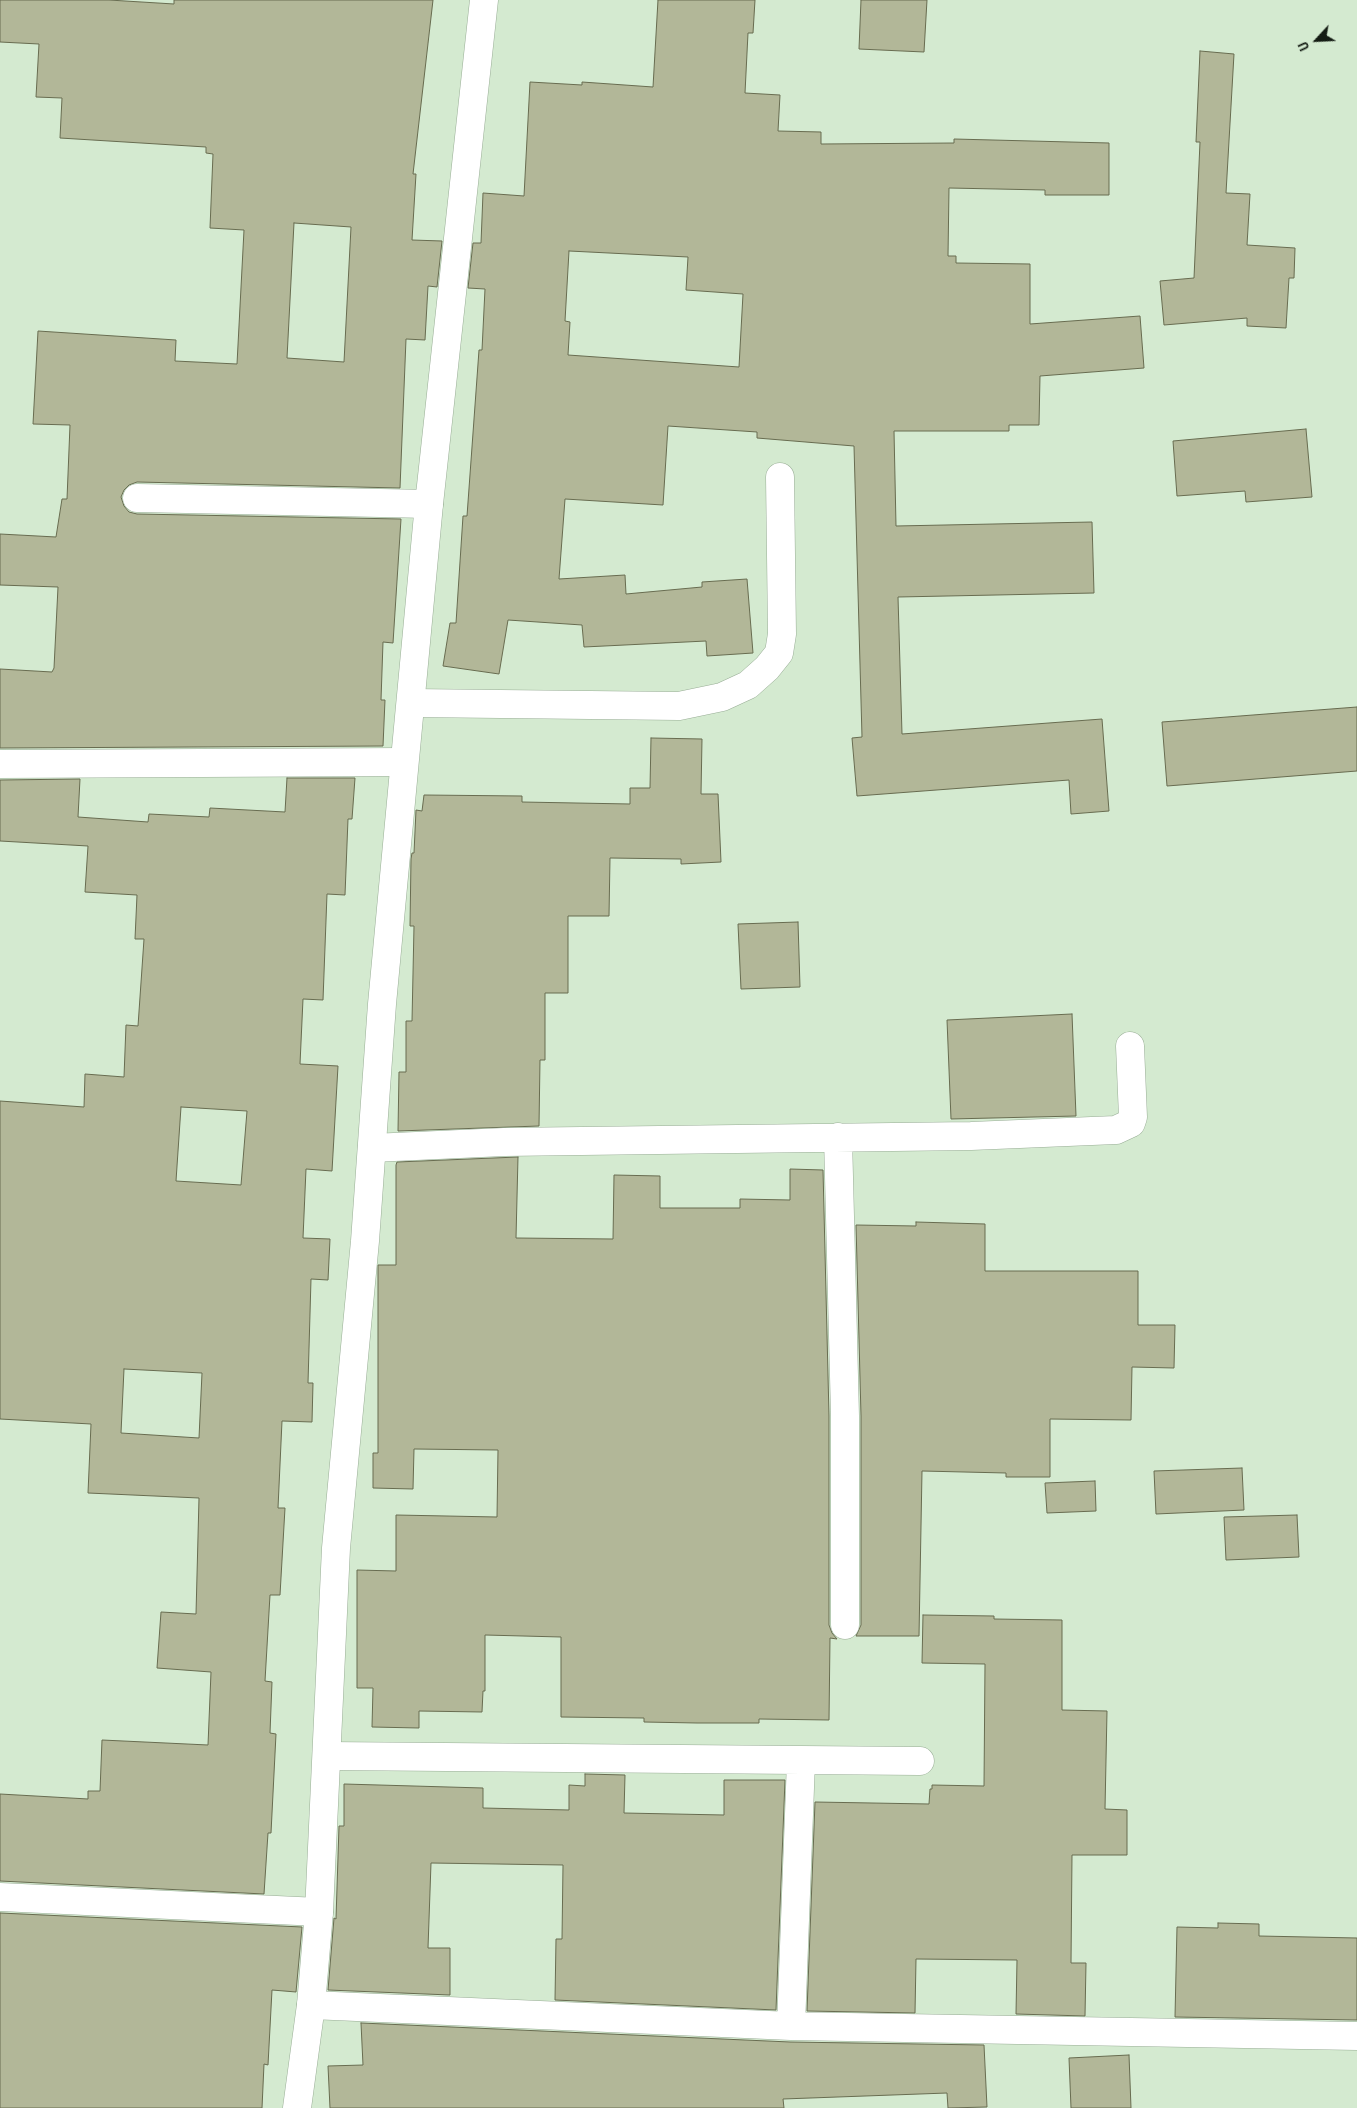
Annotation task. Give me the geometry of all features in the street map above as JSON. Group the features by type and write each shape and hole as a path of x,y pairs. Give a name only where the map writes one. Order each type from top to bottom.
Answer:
{"street":[{"path":"297,2108 311,2005 319,1912 336,1548 366,1241 382,1004 429,504 484,0"},
{"path":"411,703 679,706 722,697 748,685 780,653 782,634 780,477"},
{"path":"137,498 429,504"},
{"path":"0,764 404,762"},
{"path":"372,1148 504,1142 970,1136 1124,1128 1131,1123 1133,1117 1130,1046"},
{"path":"838,1137 844,1416 845,1625"},
{"path":"327,1756 920,1761"},
{"path":"791,2026 801,1761"},
{"path":"0,1897 319,1912"},
{"path":"311,2005 791,2026 1357,2036"}],"building":[{"path":"0,0 109,0 174,4 174,0 433,0 413,174 416,174 412,240 442,241 437,287 428,286 425,340 406,339 400,488 137,482 129,485 121,497 124,506 129,512 137,514 401,519 393,643 383,642 381,700 385,700 383,746 0,748 0,669 52,672 54,668 58,587 0,585 0,534 56,537 62,499 67,499 70,425 33,424 38,331 176,340 175,361 237,364 244,230 210,228 213,154 206,153 206,147 60,138 62,98 36,97 39,44 0,42","holes":["294,223 351,227 344,362 287,358"]},
{"path":"658,0 755,0 753,33 748,33 745,93 780,95 778,131 821,132 821,144 954,143 954,139 1109,143 1109,195 1045,195 1045,190 949,188 948,256 956,256 956,263 1030,264 1030,324 1140,316 1144,368 1040,376 1039,425 1009,425 1009,431 894,431 896,526 1092,522 1094,593 898,597 902,734 1102,719 1109,811 1071,814 1069,780 857,796 852,738 862,737 854,446 757,438 757,432 668,426 663,505 565,499 559,579 625,575 626,594 702,587 702,582 747,579 753,653 707,656 706,641 584,647 582,625 508,620 499,674 443,666 450,623 456,623 463,516 467,516 479,350 482,350 485,289 468,288 473,243 481,243 483,193 524,196 530,82 582,85 582,82 653,87","holes":["569,251 688,257 686,290 743,294 739,367 568,355 570,322 565,321"]},
{"path":"861,0 927,0 924,52 859,49"},
{"path":"1200,51 1234,54 1226,193 1250,194 1247,245 1295,248 1294,278 1289,278 1286,328 1247,326 1247,318 1164,325 1160,281 1194,278 1200,142 1196,142"},
{"path":"1306,429 1312,497 1246,502 1245,491 1177,496 1173,441"},
{"path":"1357,707 1357,771 1167,786 1162,722"},
{"path":"651,738 702,739 701,794 718,794 721,862 681,864 681,859 610,858 609,916 568,916 568,993 545,993 545,1060 540,1060 539,1126 398,1131 399,1072 406,1072 406,1021 412,1021 414,926 410,926 411,859 412,853 414,853 416,810 422,811 424,795 522,796 522,802 630,804 630,788 650,788"},
{"path":"287,778 355,778 352,819 348,819 345,895 327,894 323,1000 303,999 300,1064 338,1066 332,1171 306,1169 303,1238 330,1239 328,1280 311,1279 308,1383 313,1383 312,1422 282,1421 278,1508 285,1508 280,1595 270,1595 265,1681 272,1682 270,1733 276,1734 271,1833 268,1833 264,1894 0,1881 0,1794 88,1799 88,1791 100,1791 102,1740 208,1745 211,1672 157,1668 161,1612 196,1614 199,1498 88,1493 91,1424 0,1419 0,1101 84,1107 85,1074 124,1077 126,1025 138,1026 144,939 135,939 137,895 85,892 88,846 0,841 0,780 80,779 78,817 148,822 149,814 209,817 210,808 285,812","holes":["181,1107 247,1111 241,1185 176,1181","124,1369 202,1373 199,1438 121,1433"]},
{"path":"798,922 800,987 741,989 738,924"},
{"path":"1072,1014 1076,1116 951,1119 947,1020"},
{"path":"518,1157 516,1238 613,1239 614,1175 660,1176 660,1208 740,1208 740,1199 790,1200 790,1169 823,1170 829,1416 829,1625 837,1639 830,1638 829,1720 759,1719 759,1723 697,1723 644,1722 644,1718 561,1717 561,1637 485,1635 485,1691 483,1691 482,1712 419,1711 419,1728 372,1727 373,1688 357,1688 357,1570 396,1571 396,1515 497,1517 498,1450 414,1449 413,1489 373,1488 373,1453 378,1453 378,1265 396,1265 396,1165 397,1162"},
{"path":"916,1222 985,1224 985,1271 1138,1271 1138,1325 1175,1325 1174,1368 1132,1367 1131,1420 1050,1419 1050,1477 1006,1477 1006,1473 922,1471 919,1636 856,1636 861,1625 861,1416 856,1225 916,1226"},
{"path":"1242,1468 1244,1510 1156,1514 1154,1471"},
{"path":"1095,1481 1096,1511 1047,1513 1045,1483"},
{"path":"1297,1515 1299,1557 1226,1560 1224,1517"},
{"path":"923,1615 994,1616 994,1619 1062,1620 1062,1710 1107,1711 1105,1809 1127,1810 1127,1855 1072,1855 1071,1963 1086,1963 1085,2016 1016,2014 1017,1960 916,1959 915,2013 807,2011 815,1802 929,1804 932,1785 984,1786 985,1664 922,1663"},
{"path":"585,1774 625,1775 624,1813 724,1815 724,1780 785,1780 776,2010 555,2000 556,1939 562,1939 563,1865 431,1863 428,1948 450,1948 450,1995 328,1990 334,1918 336,1919 339,1826 344,1826 344,1784 483,1788 483,1808 569,1810 569,1785 585,1786"},
{"path":"0,1913 302,1927 296,1992 272,1990 268,2065 264,2064 262,2108 0,2108"},
{"path":"1218,1923 1259,1924 1259,1936 1357,1938 1357,2020 1175,2017 1177,1927 1218,1928"},
{"path":"361,2023 790,2042 984,2045 987,2107 948,2108 947,2093 783,2099 784,2108 330,2108 328,2066 363,2065"},
{"path":"1129,2055 1131,2108 1071,2108 1069,2058"}]}
